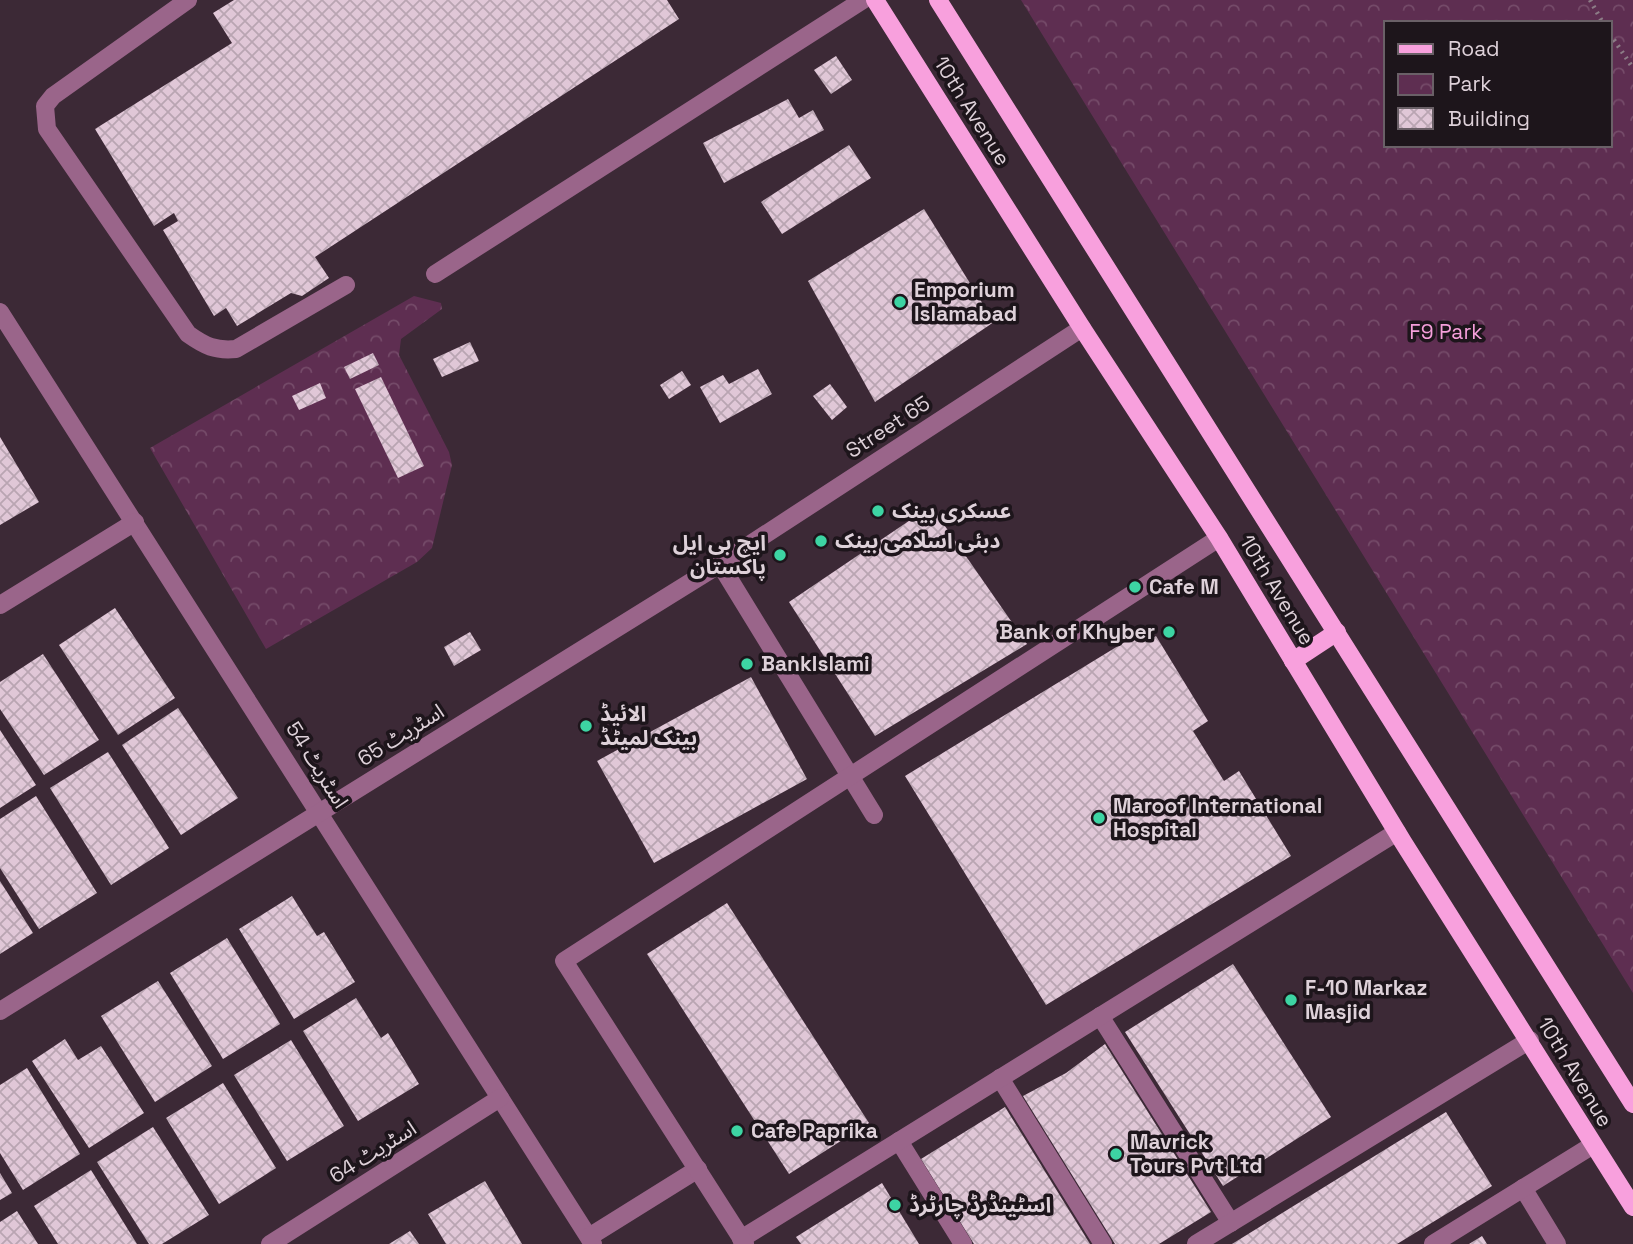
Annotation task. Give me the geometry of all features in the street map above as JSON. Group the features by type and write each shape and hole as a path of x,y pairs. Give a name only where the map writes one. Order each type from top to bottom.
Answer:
{"main road":[{"name":"10th Avenue","path":"875,0 1082,328 1219,538 1397,832 1633,1207"},
{"name":"10th Avenue","path":"938,0 1633,1104"},
{"path":"1293,661 1337,632"}],"street":[{"path":"188,0 53,96 45,106 47,128 188,334 203,345 218,351 236,349 346,285"},
{"path":"435,274 863,0"},
{"name":"اسٹریٹ 54","path":"0,312 591,1241"},
{"name":"Street 65","path":"720,564 1082,328"},
{"path":"0,605 135,522"},
{"path":"1219,538 564,961 743,1241 1397,832"},
{"path":"720,564 874,815"},
{"name":"اسٹریٹ 65","path":"0,1011 720,564"},
{"path":"1100,1016 1231,1223"},
{"path":"1196,1244 1530,1040"},
{"path":"1000,1078 1103,1244"},
{"name":"اسٹریٹ 64","path":"270,1244 500,1098"},
{"path":"899,1141 962,1244"},
{"path":"1433,1244 1593,1145"},
{"path":"591,1241 698,1169"},
{"path":"1523,1188 1557,1244"}],"path":[{"path":"1590,0 1602,21"},
{"path":"1612,37 1633,68"}],"green space":[{"name":"F9 Park","path":"1021,0 1633,0 1633,993"},
{"path":"414,296 441,303 442,309 401,339 399,355 449,452 452,465 432,548 417,562 266,649 150,448"}],"building":[{"path":"234,0 667,0 679,19 315,257 329,278 302,296 291,293 237,326 226,308 214,316 163,230 178,221 174,213 154,226 95,129 232,43 213,13"},
{"path":"836,56 852,80 831,94 814,70"},
{"path":"788,99 799,118 813,110 824,130 724,183 703,143"},
{"path":"849,145 871,178 782,234 761,202"},
{"name":"Emporium Islamabad","path":"924,209 994,322 875,402 808,281"},
{"path":"470,342 479,361 442,377 433,359"},
{"path":"373,353 379,365 350,379 344,367"},
{"path":"758,369 772,394 720,423 700,387 723,375 729,384"},
{"path":"682,371 691,385 669,399 660,385"},
{"path":"381,377 424,466 398,478 355,389"},
{"path":"320,383 326,398 299,410 292,396"},
{"path":"830,384 847,407 832,420 813,396"},
{"path":"0,437 39,502 0,525"},
{"path":"931,506 1027,644 875,736 789,602"},
{"path":"115,608 175,698 118,735 59,645"},
{"path":"470,632 481,650 454,666 444,647"},
{"name":"Maroof International Hospital","path":"1141,632 1147,641 1156,636 1208,721 1193,731 1224,781 1239,771 1291,856 1046,1005 905,776"},
{"path":"43,654 99,740 44,775 0,709 0,682"},
{"path":"751,677 807,779 654,863 597,761"},
{"path":"178,708 238,798 181,835 122,745"},
{"path":"0,730 36,785 0,808"},
{"path":"108,752 169,848 111,885 50,788"},
{"path":"36,796 97,893 39,929 0,868 0,819"},
{"path":"0,881 33,933 0,954"},
{"path":"292,896 317,936 324,932 355,982 294,1019 239,929"},
{"path":"727,903 869,1123 789,1174 647,954"},
{"path":"227,938 280,1024 223,1059 170,973"},
{"path":"1233,964 1331,1117 1223,1186 1125,1032"},
{"path":"158,981 212,1066 155,1102 101,1016"},
{"path":"356,998 381,1038 388,1033 419,1084 358,1121 303,1031"},
{"path":"65,1039 78,1060 101,1046 144,1113 89,1148 32,1061"},
{"path":"291,1040 344,1126 287,1161 234,1075"},
{"name":"Mavrick Tours Pvt Ltd","path":"1105,1044 1211,1212 1159,1244 1115,1244 1023,1096 1066,1073"},
{"path":"27,1068 80,1154 23,1190 0,1153 0,1085"},
{"path":"223,1083 276,1168 219,1204 166,1118"},
{"path":"1005,1107 1090,1244 974,1244 921,1159"},
{"path":"1446,1112 1492,1186 1397,1244 1232,1244"},
{"path":"153,1127 209,1215 162,1244 149,1244 97,1162"},
{"path":"91,1170 137,1244 58,1244 34,1206"},
{"path":"0,1173 12,1193 0,1200"},
{"path":"485,1181 522,1244 446,1244 428,1214"},
{"path":"882,1183 919,1244 801,1244 796,1237"},
{"path":"17,1211 38,1244 0,1244 0,1222"},
{"path":"410,1231 419,1244 389,1244"},
{"path":"1482,1236 1487,1244 1469,1244"}],"place":[{"name":"Emporium Islamabad","path":"900,302"},
{"name":"عسکری بینک","path":"878,511"},
{"name":"دبئی اسلامی بینک","path":"821,541"},
{"name":"ایچ بی ایل پاکستان","path":"780,555"},
{"name":"Cafe M","path":"1135,587"},
{"name":"Bank of Khyber","path":"1169,632"},
{"name":"BankIslami","path":"747,664"},
{"name":"الائیڈ بینک لمیٹڈ","path":"586,726"},
{"name":"Maroof International Hospital","path":"1099,818"},
{"name":"F-10 Markaz Masjid","path":"1291,1000"},
{"name":"Cafe Paprika","path":"737,1131"},
{"name":"Mavrick Tours Pvt Ltd","path":"1116,1154"},
{"name":"اسٹینڈرڈ چارٹرڈ","path":"895,1205"}]}
